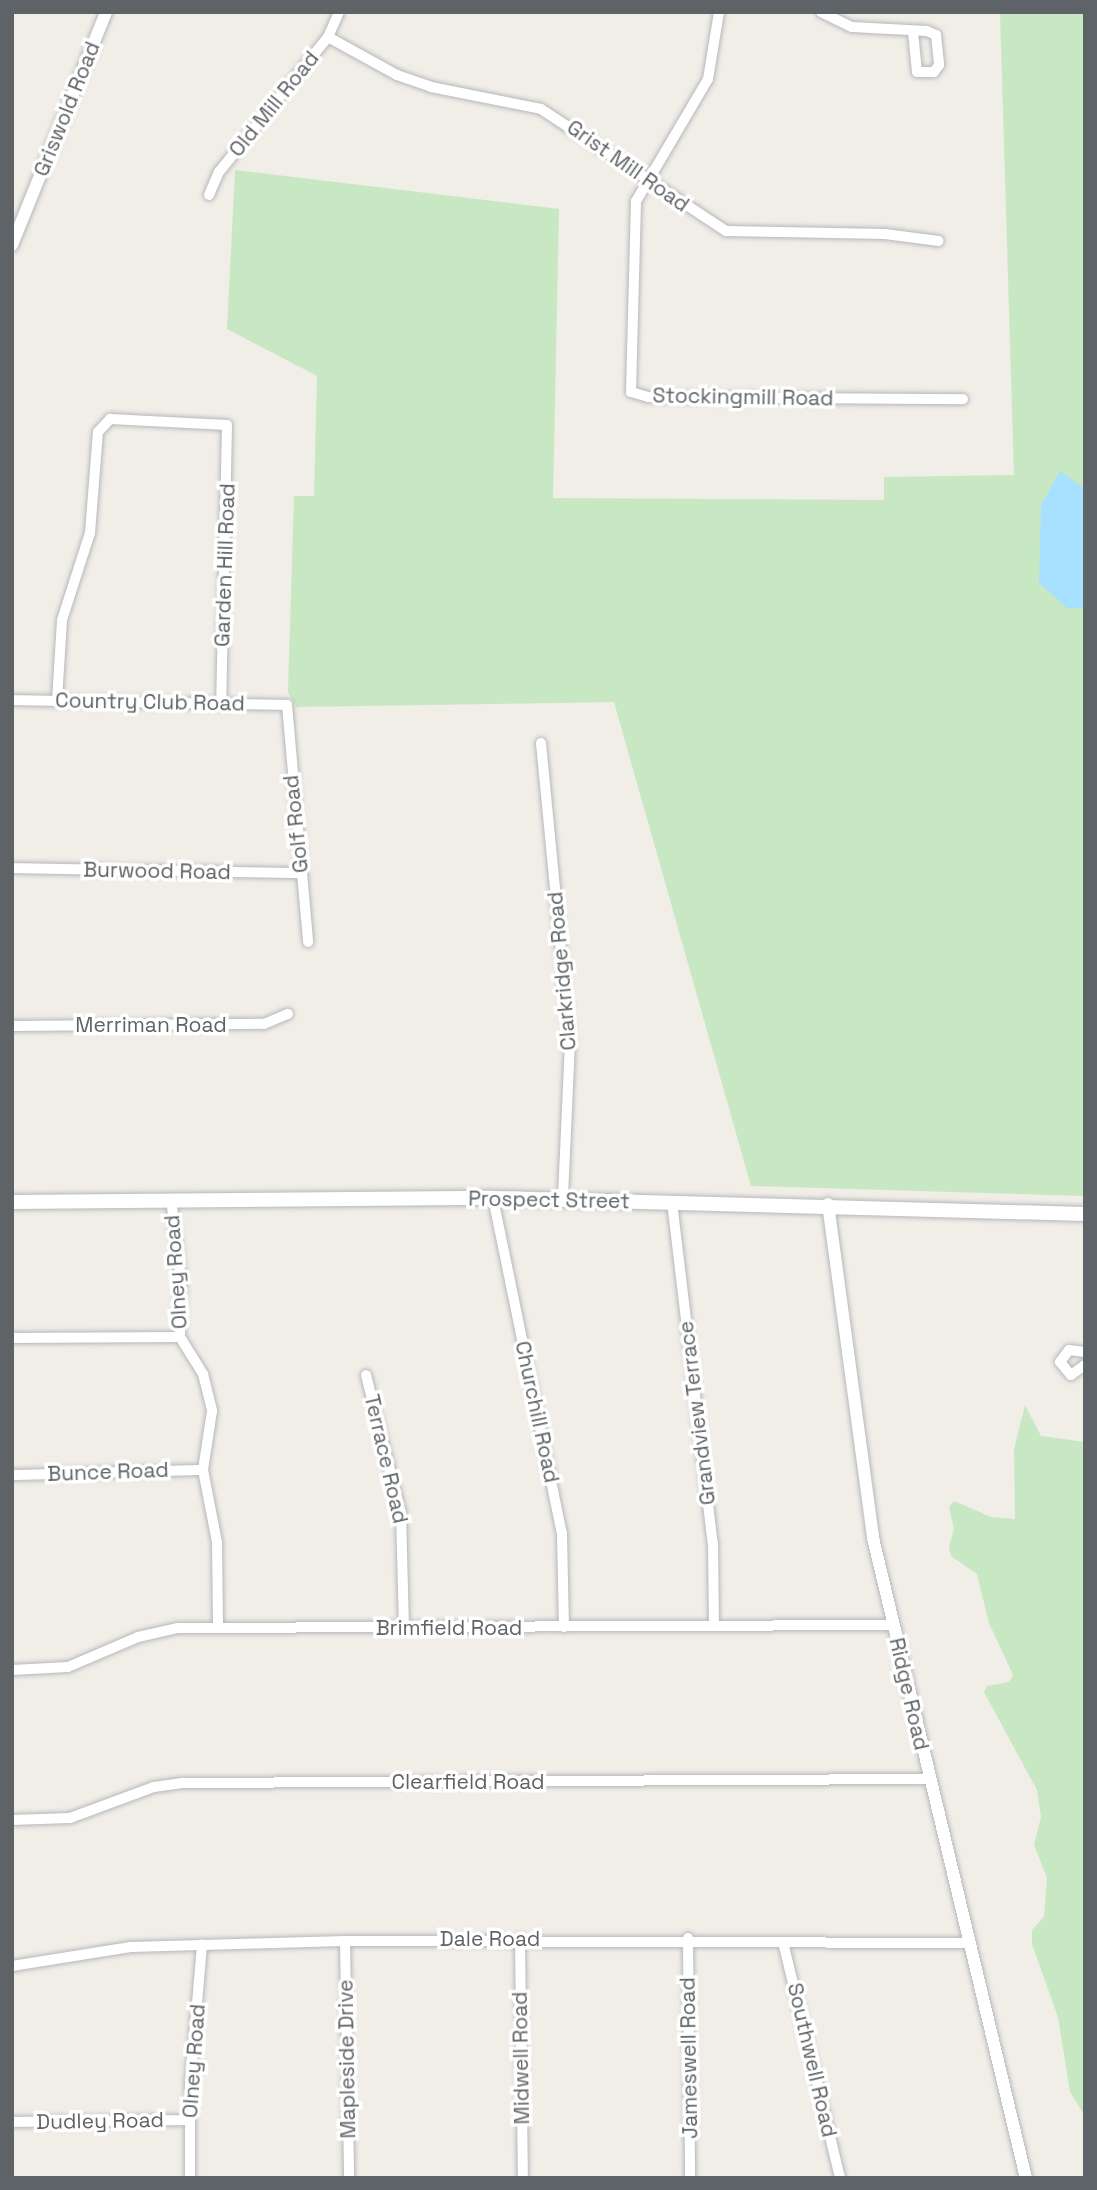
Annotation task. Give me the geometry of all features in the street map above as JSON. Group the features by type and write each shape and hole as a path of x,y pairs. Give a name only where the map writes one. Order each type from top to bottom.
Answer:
{"main road":[{"name":"Prospect Street","path":"12,1202 493,1198 828,1204 1085,1214"}],"street":[{"name":"Griswold Road","path":"12,245 106,12"},
{"name":"Old Mill Road","path":"209,195 219,172 328,37 340,12"},
{"name":"Stockingmill Road","path":"719,12 708,79 646,178 632,221 631,392 648,397 963,399"},
{"path":"821,12 852,27 927,31 938,40 934,72 917,72 913,32"},
{"name":"Grist Mill Road","path":"328,37 397,75 431,87 541,108 726,230 885,234 939,241"},
{"name":"Garden Hill Road","path":"57,700 61,620 90,533 98,432 110,419 226,425 221,704"},
{"name":"Country Club Road","path":"12,700 287,705"},
{"name":"Golf Road","path":"287,705 308,943"},
{"name":"Clarkridge Road","path":"541,743 570,1042 563,1199"},
{"name":"Burwood Road","path":"12,869 301,873"},
{"name":"Merriman Road","path":"12,1026 264,1024 288,1014"},
{"name":"Churchill Road","path":"493,1198 562,1533 564,1627"},
{"name":"Olney Road","path":"171,1199 180,1337 211,1399 213,1421 203,1470 217,1542 218,1628"},
{"name":"Grandview Terrace","path":"672,1202 711,1529 714,1625"},
{"name":"Ridge Road","path":"828,1204 866,1493 893,1625 1026,2178"},
{"path":"12,1338 180,1337"},
{"path":"1085,1352 1069,1350 1059,1362 1071,1375 1085,1365"},
{"name":"Terrace Road","path":"366,1375 401,1513 404,1628"},
{"name":"Bunce Road","path":"12,1475 203,1470"},
{"name":"Brimfield Road","path":"12,1670 68,1667 164,1630 893,1625"},
{"name":"Clearfield Road","path":"12,1820 70,1818 154,1787 184,1783 929,1779"},
{"name":"Dale Road","path":"12,1966 121,1948 345,1941 688,1938 783,1942 970,1943"},
{"name":"Jameswell Road","path":"688,1938 690,2178"},
{"name":"Midwell Road","path":"520,1939 523,2178"},
{"name":"Mapleside Drive","path":"345,1941 349,2178"},
{"name":"Southwell Road","path":"783,1942 840,2178"},
{"name":"Olney Road","path":"190,2178 189,2120 202,1945"},
{"name":"Dudley Road","path":"12,2122 189,2120"}],"green space":[{"path":"1000,12 1085,12 1085,1196 751,1186 614,702 296,707 288,692 294,496 314,496 317,376 227,329 235,170 559,209 553,498 884,500 884,477 1014,475"},
{"path":"1025,1405 1041,1436 1085,1442 1085,2116 1070,2092 1058,2017 1032,1944 1032,1930 1044,1917 1047,1878 1034,1845 1041,1817 1037,1790 984,1692 987,1686 1009,1682 1013,1675 989,1623 977,1574 951,1556 949,1547 954,1529 949,1507 954,1501 991,1517 1015,1519 1014,1449"}],"water":[{"path":"1060,471 1085,489 1085,608 1067,608 1039,583 1041,505"}]}
